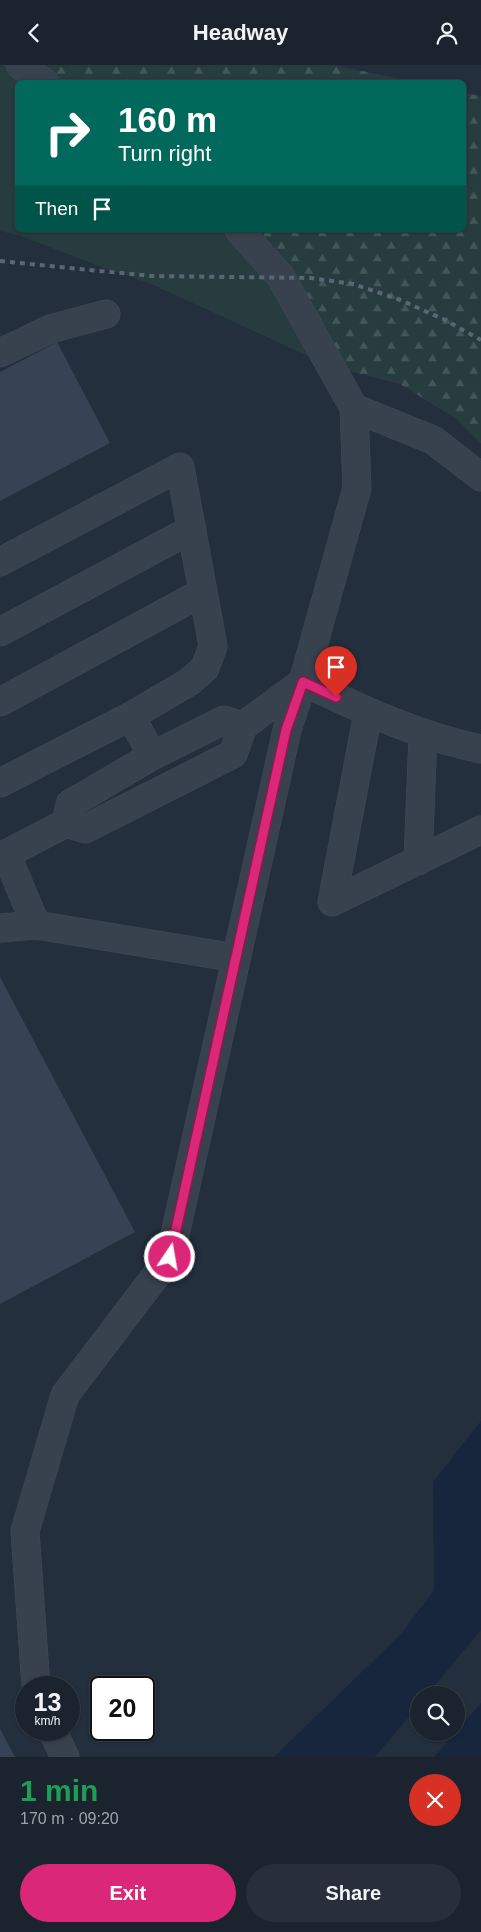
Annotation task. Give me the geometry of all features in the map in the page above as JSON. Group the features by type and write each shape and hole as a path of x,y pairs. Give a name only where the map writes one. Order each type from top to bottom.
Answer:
{"lane":[{"path":"20,65 41,80"},
{"path":"35,1676 25,1531 65,1395 170,1257 286,730 303,682 357,488 354,408 281,277 241,232"},
{"path":"0,353 50,329 106,314"},
{"path":"354,408 433,440 481,477"},
{"path":"0,562 180,467 213,646 205,669 189,682 131,715 1,779"},
{"path":"0,632 192,529"},
{"path":"0,702 203,592"},
{"path":"303,682 368,713 423,735 481,749"},
{"path":"36,925 6,854 66,823 85,829 233,753 243,726 303,682"},
{"path":"368,713 332,902 481,830"},
{"path":"131,715 152,755"},
{"path":"66,823 70,804 152,755 224,720 243,726"},
{"path":"418,861 423,735"},
{"path":"0,928 36,925 236,958"},
{"path":"57,1741 65,1757"}],"green space":[{"path":"0,65 20,65 42,80 15,80 15,232 240,232 330,366 149,283 109,270 21,236 0,231"},
{"path":"20,65 334,65 405,80 41,80"},
{"path":"466,93 481,96 481,444 458,420 400,384 330,366 240,232 466,232"}],"water":[{"path":"481,1421 481,1630 434,1686 410,1686 410,1716 375,1757 274,1757 400,1635 434,1590 433,1482"},
{"path":"481,1703 481,1757 434,1757 448,1741 465,1741 465,1721"}],"building":[{"path":"57,342 110,443 0,501 0,372"},
{"path":"0,977 135,1232 0,1304"},
{"path":"0,1729 15,1757 0,1757"}],"railway":[{"path":"0,261 151,276 311,278 353,284 398,299 445,320 481,340"}],"route":[{"path":"170,1257 286,730 303,682 336,697"}]}
